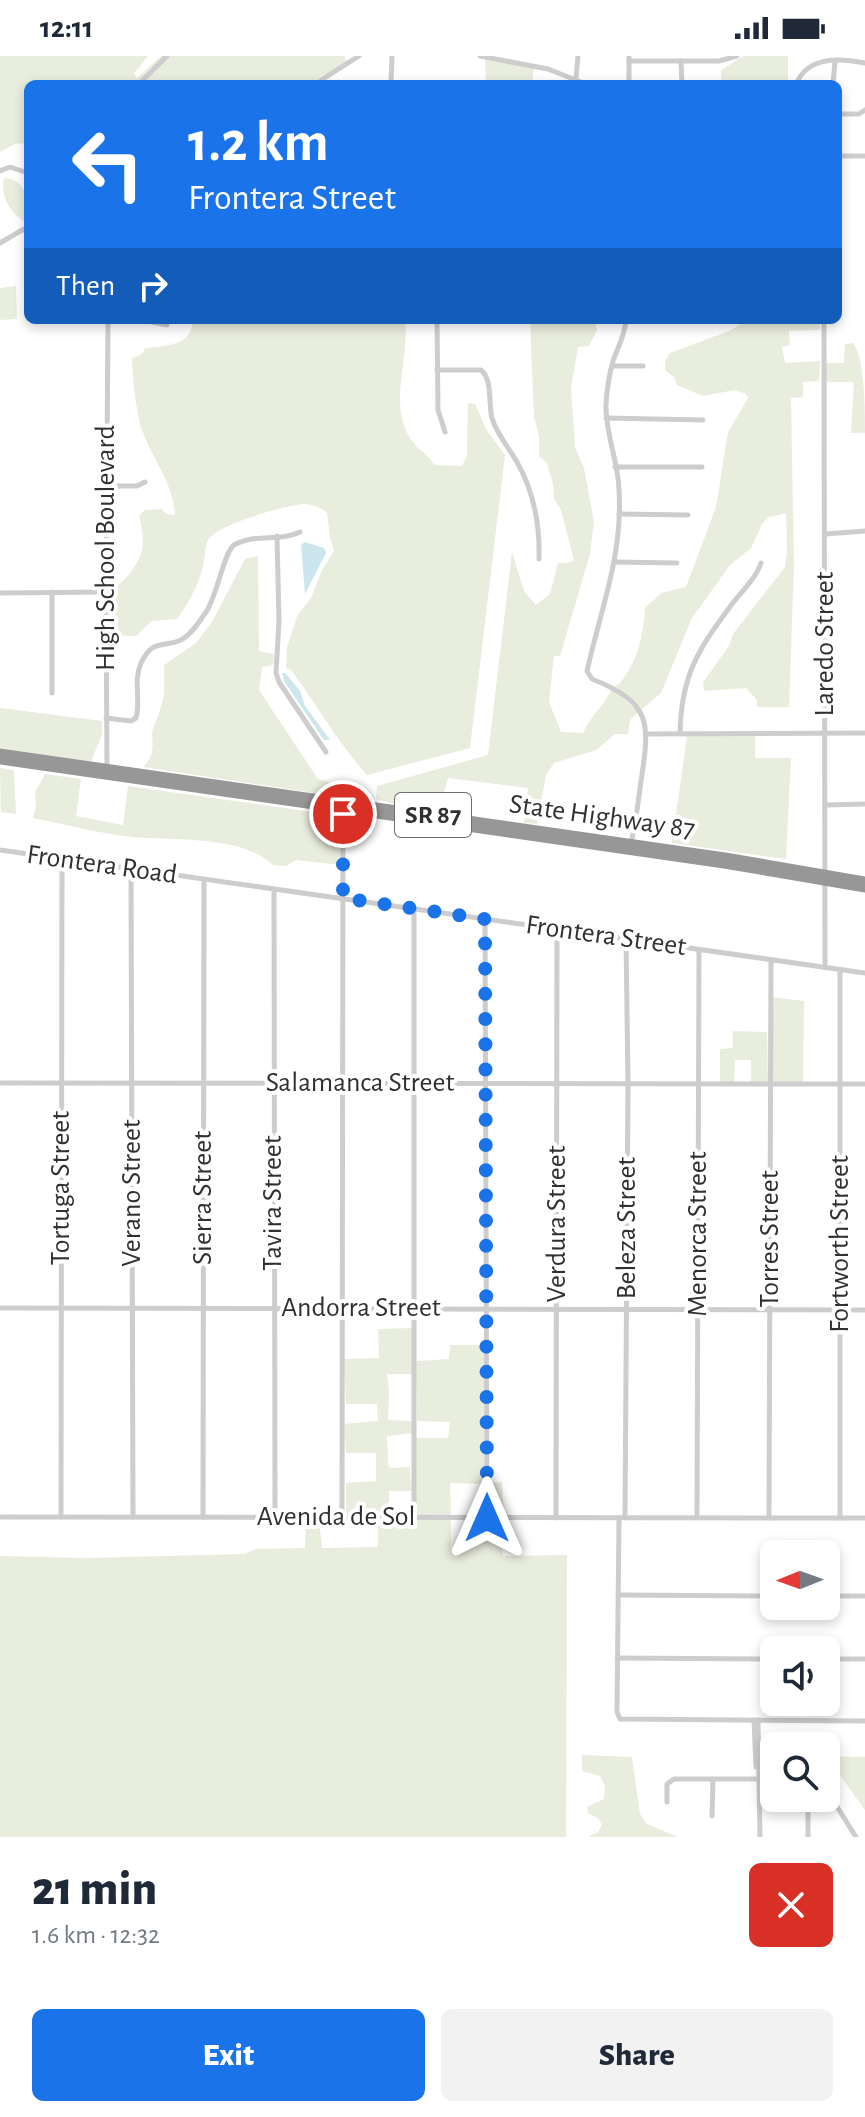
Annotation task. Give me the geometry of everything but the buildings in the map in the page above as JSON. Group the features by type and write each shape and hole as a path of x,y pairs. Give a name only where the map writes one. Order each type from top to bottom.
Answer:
{"highway":[{"name":"State Highway 87","path":"0,753 107,772 256,789 568,838 631,843 825,877 865,881"},
{"name":"SR 87","path":"0,760 107,772 502,832 568,838 825,877 865,888"}],"street":[{"path":"143,80 167,56"},
{"path":"321,80 359,56"},
{"path":"391,80 392,56"},
{"path":"480,56 548,69 579,80"},
{"path":"576,78 578,56"},
{"path":"629,80 629,59 719,61 737,56"},
{"path":"681,61 682,80"},
{"path":"799,80 810,65 819,61 865,63"},
{"path":"833,80 835,61"},
{"path":"842,114 859,114 865,110"},
{"path":"842,156 865,156"},
{"path":"0,171 10,167 24,172"},
{"path":"0,243 24,229"},
{"name":"High School Boulevard","path":"107,772 108,324"},
{"path":"162,324 167,325"},
{"path":"437,324 438,414 445,432"},
{"path":"625,324 606,394 606,418 619,490 614,562 587,671 592,679 612,686 635,706 646,723 631,843 644,850 704,861"},
{"name":"Laredo Street","path":"824,324 825,968"},
{"path":"612,366 643,366"},
{"path":"437,370 481,370 487,376 492,420 526,478 534,502 539,526 539,559"},
{"path":"606,418 703,420"},
{"path":"615,467 702,467"},
{"path":"107,486 137,486 145,482"},
{"path":"619,514 688,515"},
{"path":"825,534 865,531"},
{"path":"106,718 131,721 136,718 138,673 142,660 154,646 184,638 206,612 219,585 225,556 232,546 252,539 292,536 300,532"},
{"path":"277,536 280,604 276,673 326,752"},
{"path":"614,562 677,563"},
{"path":"680,734 682,696 693,663 761,563"},
{"path":"52,592 52,693"},
{"path":"0,593 106,592"},
{"path":"647,734 865,733"},
{"path":"256,789 271,795 337,804 343,809 359,807 417,813"},
{"path":"825,805 865,804"},
{"path":"342,1517 343,809"},
{"name":"Frontera Road","path":"0,850 204,879"},
{"name":"Tortuga Street","path":"61,1517 62,859"},
{"name":"Verano Street","path":"131,868 133,1517"},
{"name":"Frontera Street","path":"204,879 865,973"},
{"name":"Sierra Street","path":"203,1517 204,879"},
{"name":"Tavira Street","path":"274,889 275,1517"},
{"path":"414,909 414,1517"},
{"path":"485,919 487,1518"},
{"name":"Verdura Street","path":"556,1518 557,929"},
{"name":"Beleza Street","path":"626,939 626,1308 617,1712 620,1719 756,1720"},
{"name":"Menorca Street","path":"697,1518 699,950"},
{"name":"Torres Street","path":"769,1518 771,960"},
{"name":"Fortworth Street","path":"840,970 840,1518"},
{"name":"Salamanca Street","path":"0,1083 865,1084"},
{"name":"Andorra Street","path":"0,1308 865,1310"},
{"name":"Avenida de Sol","path":"0,1517 865,1518"},
{"path":"618,1595 760,1596"},
{"path":"840,1596 865,1596"},
{"path":"617,1658 760,1659"},
{"path":"840,1659 865,1659"},
{"path":"760,1776 754,1756 756,1720 865,1721"},
{"path":"712,1816 713,1779"},
{"path":"667,1802 666,1786 670,1780 760,1779"},
{"path":"840,1811 856,1837"},
{"path":"760,1812 760,1837"},
{"path":"808,1812 808,1837"}],"shaded area":[{"path":"0,56 148,56 134,73 137,78 161,56 165,56 140,80 24,80 24,143 15,144 0,152"},
{"path":"169,56 344,56 347,62 316,80 145,80"},
{"path":"743,56 788,56 788,80 722,80 721,70"},
{"path":"485,59 534,68 532,80 486,80"},
{"path":"4,178 12,179 23,188 24,221 8,205"},
{"path":"16,286 17,319 0,320 0,288"},
{"path":"193,324 405,324 400,395 404,425 415,445 435,465 462,466 467,455 468,403 475,404 486,429 505,455 470,748 367,775 291,670 286,668 287,648 297,616 311,598 322,570 334,551 327,512 313,505 295,505 267,512 214,534 208,540 198,583 177,619 152,621 136,636 107,635 107,594 131,571 142,550 139,515 145,510 161,509 175,515 166,480 141,427 132,358 142,354 145,348 183,340"},
{"path":"530,324 595,324 597,330 589,346 578,347 571,388 575,447 584,468 594,522 590,554 560,656 554,656 549,702 561,732 583,733 612,688 638,712 630,720 628,734 615,734 596,750 554,763 546,775 537,824 524,823 528,788 448,778 439,811 376,799 377,786 488,755 512,552 524,591 536,605 550,594 558,563 574,560 561,510 554,499 547,463 539,456 539,436 534,417"},
{"path":"741,324 820,324 820,330 789,331 790,345 782,347 785,363 820,361 819,381 803,382 803,397 791,398 794,566 789,707 757,707 757,700 746,688 704,691 703,682 729,646 733,634 785,567 786,513 769,517 762,524 751,548 730,565 692,618 661,693 641,710 614,685 618,685 625,676 635,658 645,608 661,593 686,587 716,507 728,432 748,398 735,390 703,396 677,385 674,377 665,370 665,362 670,353"},
{"path":"853,343 862,372 865,433 851,433 854,382 826,382 826,363 844,363 845,344"},
{"path":"258,556 259,651 274,654 273,665 262,667 259,690 318,779 332,783 334,796 143,767 151,755 153,731 162,703 164,665 196,643 212,622 245,559"},
{"path":"0,708 102,721 102,734 91,762 0,748"},
{"path":"687,736 755,736 755,758 791,758 786,859 672,843"},
{"path":"0,768 14,770 16,814 1,812 1,824"},
{"path":"45,774 81,779 76,816 123,825 128,786 341,816 341,865 296,860 286,866 273,865 259,855 223,843 124,836 33,818 35,792"},
{"path":"772,997 804,1001 803,1082 772,1082"},
{"path":"733,1031 767,1032 768,1082 751,1082 751,1060 735,1060 734,1082 720,1082 720,1049 733,1048"},
{"path":"412,1328 412,1374 387,1374 388,1420 412,1421 412,1433 387,1436 388,1464 390,1468 410,1467 411,1491 389,1491 389,1516 346,1515 346,1483 376,1481 376,1453 346,1453 344,1424 378,1421 377,1404 346,1404 344,1359 379,1358 378,1329"},
{"path":"450,1345 484,1345 484,1484 450,1483 451,1516 416,1516 416,1438 448,1438 450,1422 417,1421 416,1361 449,1359"},
{"path":"502,1482 504,1516 488,1516 488,1483"},
{"path":"306,1519 319,1519 322,1548 378,1547 378,1519 451,1519 451,1550 468,1550 468,1519 500,1520 503,1556 567,1555 566,1837 0,1837 0,1556 86,1558 244,1554 256,1549 305,1548"},
{"path":"582,1755 632,1757 640,1814 647,1824 678,1837 588,1837 598,1832 602,1825 598,1818 588,1813 587,1807 604,1799 605,1786 600,1776 582,1771"},
{"path":"840,1756 865,1757 865,1810 840,1775"}],"water":[{"path":"305,542 324,548 326,553 305,594 301,545"},
{"path":"282,673 300,691 305,706 330,740 324,740 284,681"}],"route":[{"path":"343,814 343,898 485,919 487,1518"}]}
